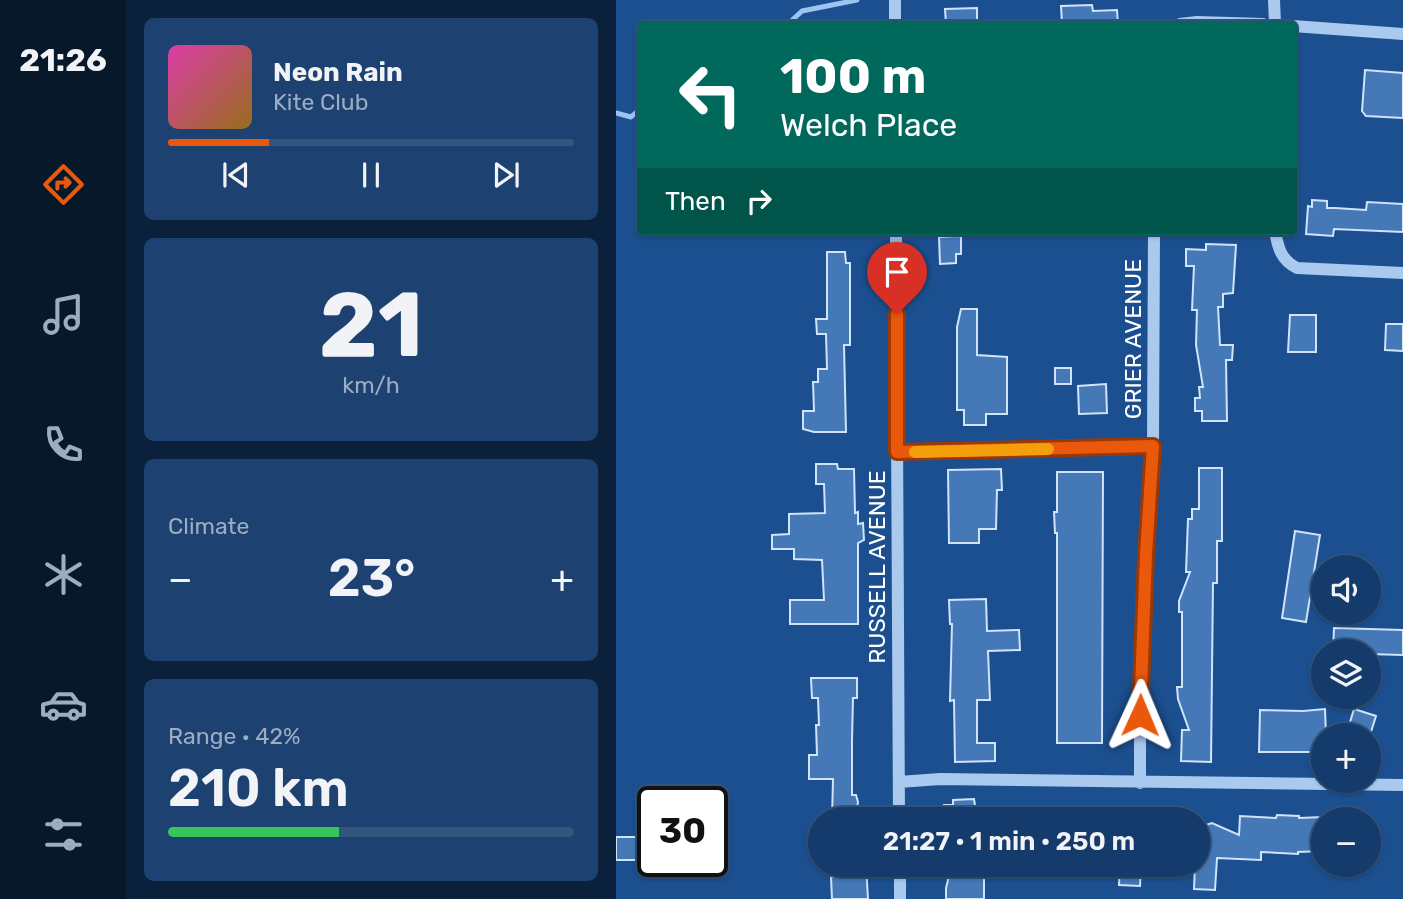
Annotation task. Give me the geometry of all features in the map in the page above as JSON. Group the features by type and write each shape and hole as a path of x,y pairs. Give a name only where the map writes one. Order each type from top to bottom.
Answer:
{"street":[{"path":"895,0 895,21"},
{"path":"1274,0 1275,21"},
{"path":"1297,26 1403,34"},
{"name":"RUSSELL AVENUE","path":"896,235 899,807"},
{"name":"GRIER AVENUE","path":"1140,783 1140,679 1153,446 1154,235"},
{"path":"1276,235 1282,257 1286,263 1297,268 1403,273"},
{"path":"897,452 1153,446"},
{"path":"899,782 940,779 1403,785"},
{"path":"900,877 900,899"}],"building":[{"path":"1092,5 1093,11 1117,10 1118,21 1062,21 1061,6"},
{"path":"977,8 977,21 946,21 945,9"},
{"path":"1365,70 1403,73 1403,118 1366,116 1362,111"},
{"path":"1312,200 1327,201 1327,208 1366,210 1367,202 1403,204 1403,232 1334,229 1333,236 1306,234 1308,206 1312,207"},
{"path":"961,236 961,254 956,254 956,263 940,264 939,237"},
{"path":"1206,244 1236,245 1233,293 1223,294 1223,307 1218,307 1220,345 1233,345 1232,360 1226,360 1227,421 1202,421 1202,411 1195,411 1195,398 1200,398 1199,387 1203,387 1196,345 1197,310 1192,310 1194,266 1186,266 1186,249 1206,250"},
{"path":"827,252 845,252 846,263 850,263 850,345 844,345 846,432 814,432 803,429 803,411 814,411 813,382 818,382 818,369 827,369 826,334 817,334 816,319 827,319"},
{"path":"961,309 977,309 977,355 1007,357 1007,414 986,414 986,425 964,425 964,410 957,410 957,327"},
{"path":"1290,315 1316,315 1316,352 1288,352"},
{"path":"1386,324 1403,324 1403,351 1385,350"},
{"path":"1055,368 1071,368 1071,384 1055,384"},
{"path":"1106,384 1107,413 1079,414 1078,386"},
{"path":"816,464 837,464 838,469 854,469 855,513 858,512 858,524 863,523 864,540 858,543 858,624 790,624 790,600 824,600 822,560 794,559 794,549 772,549 772,535 789,534 789,514 825,513 824,484 816,484"},
{"path":"1199,468 1222,468 1222,541 1217,541 1217,583 1213,583 1211,762 1181,761 1182,730 1189,730 1178,699 1177,687 1182,687 1182,612 1179,612 1179,601 1190,572 1186,572 1188,519 1192,519 1192,509 1199,509"},
{"path":"1001,469 1002,490 997,490 996,529 979,529 979,543 949,543 948,470"},
{"path":"1057,472 1103,472 1102,743 1057,743 1057,533 1054,512 1057,512"},
{"path":"1295,531 1320,535 1317,555 1311,555 1311,591 1306,622 1282,618"},
{"path":"986,599 987,631 1019,630 1020,650 988,651 990,700 977,700 977,743 995,743 995,761 955,762 954,700 950,701 952,624 949,600"},
{"path":"1334,628 1403,630 1403,655 1381,654 1381,639 1334,639"},
{"path":"811,678 857,678 857,698 853,698 852,795 856,795 857,807 832,807 833,779 809,779 809,755 817,755 816,725 819,725 818,698 812,698"},
{"path":"1325,709 1326,723 1311,723 1311,752 1259,752 1260,710"},
{"path":"1354,709 1376,716 1374,723 1350,723"},
{"path":"974,799 975,807 944,807 953,805 953,800"},
{"path":"1277,815 1311,818 1311,851 1298,854 1261,852 1261,860 1217,858 1215,890 1194,889 1194,877 1210,877 1210,824 1239,835 1240,816 1276,818"},
{"path":"616,837 636,837 636,860 616,860"},
{"path":"831,877 867,877 868,899 832,899"},
{"path":"949,877 984,877 984,899 946,899"},
{"path":"1119,877 1140,877 1140,886 1119,885"}],"waterway":[{"path":"791,21 802,11 857,0"},
{"path":"616,113 631,117 637,112"}],"slow traffic":[{"path":"915,452 1048,449"}],"route":[{"path":"897,314 897,452 1153,446 1140,715"}]}
